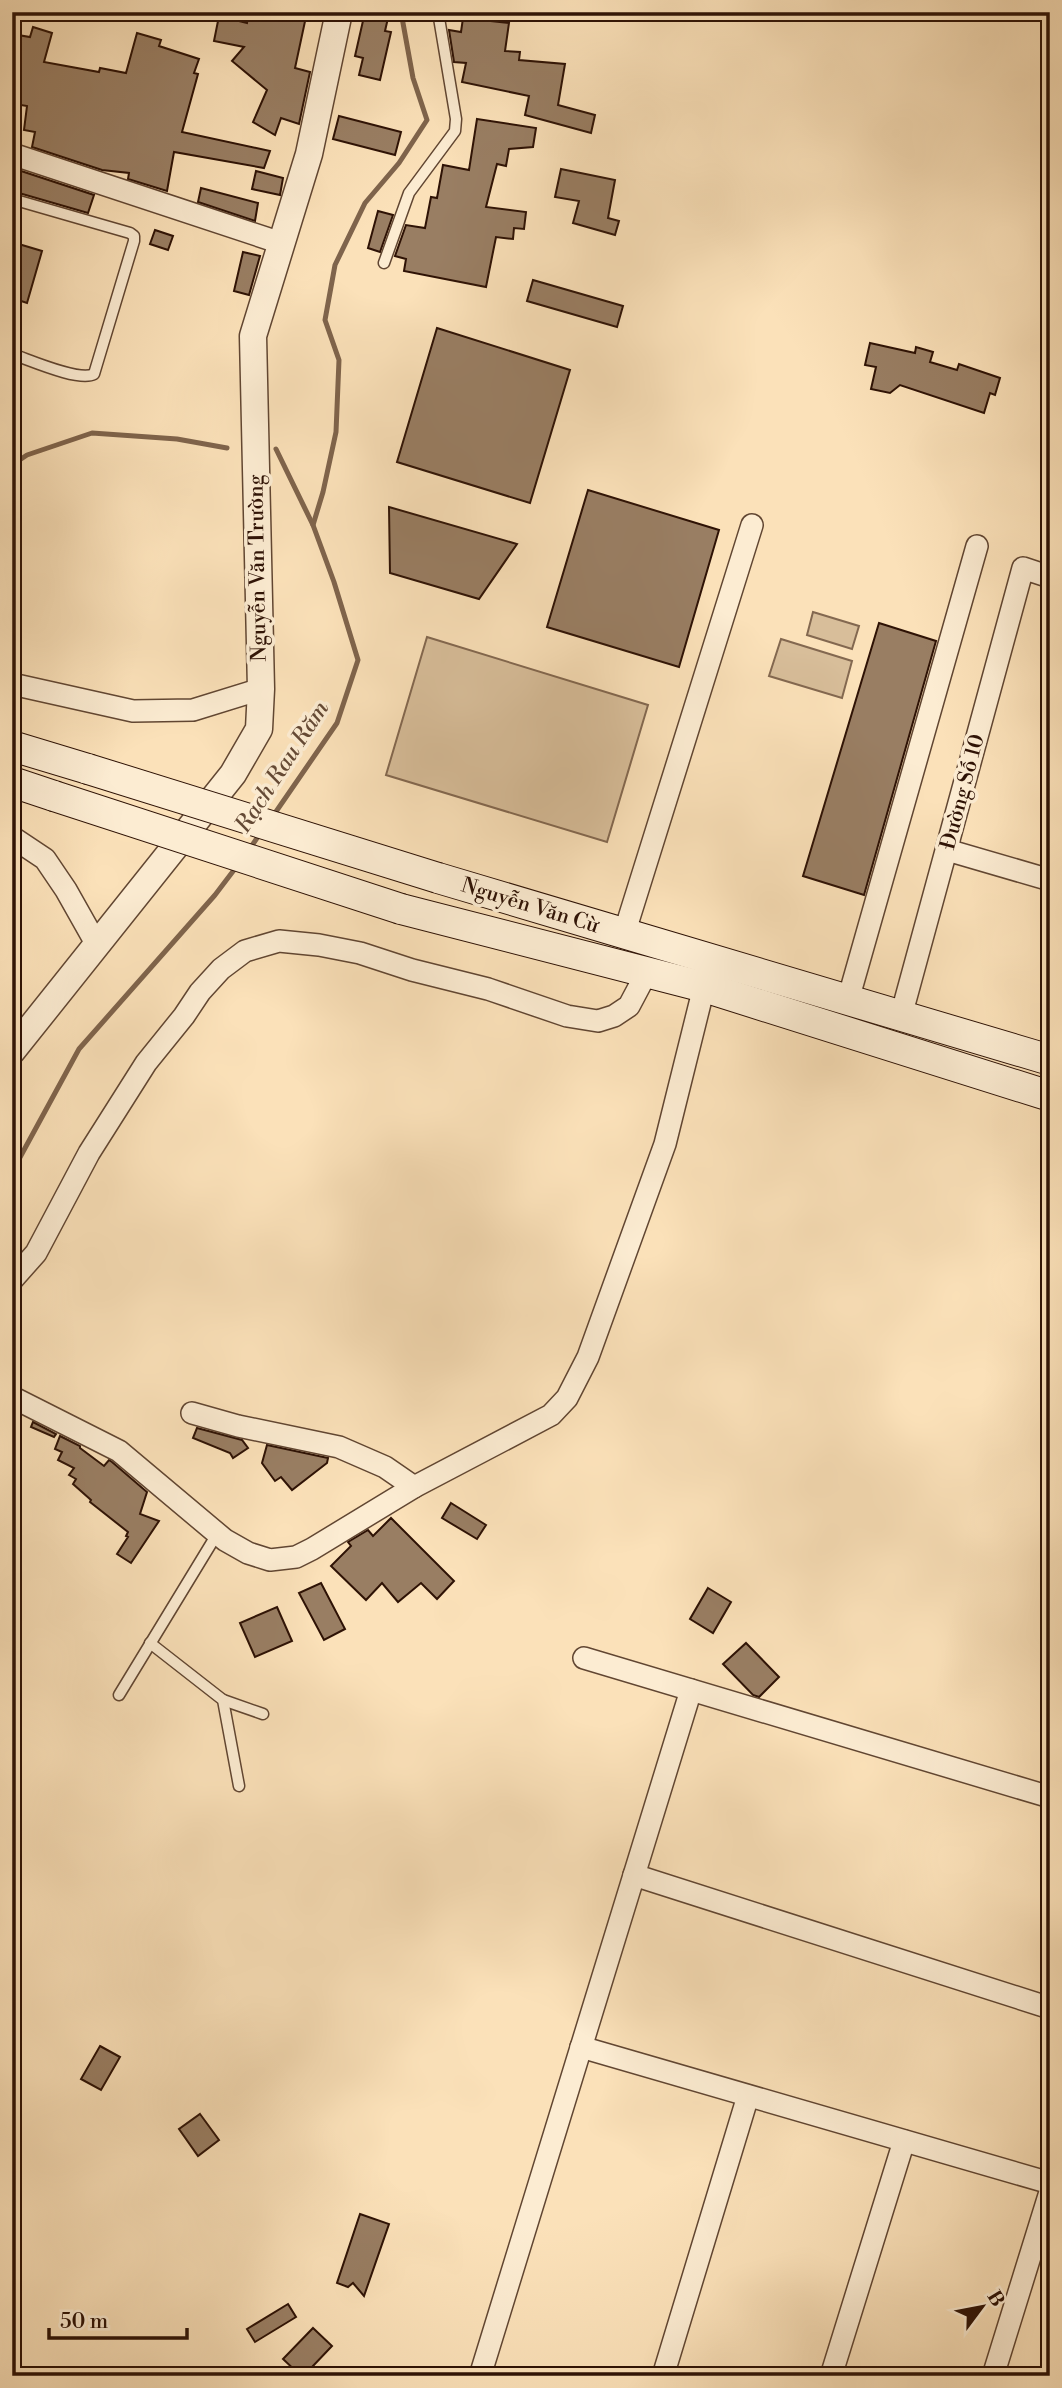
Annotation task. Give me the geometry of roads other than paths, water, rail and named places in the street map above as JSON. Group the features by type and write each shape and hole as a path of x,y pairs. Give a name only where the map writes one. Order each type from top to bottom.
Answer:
{"main road":[{"name":"Nguyễn Văn Cừ","path":"12,746 438,878 1050,1060"},
{"name":"Nguyễn Văn Cừ","path":"12,782 401,909 704,987 1050,1096"},
{"path":"892,1046 901,1016"}],"street":[{"name":"Nguyễn Văn Trường","path":"12,1051 233,774 259,729 261,689 253,336 309,154 339,12"},
{"path":"12,154 281,243"},
{"path":"624,933 752,526"},
{"path":"848,1000 977,546"},
{"name":"Đường Số 10","path":"901,1016 1023,568 1050,577"},
{"path":"12,684 133,711 193,709 261,689"},
{"path":"12,837 45,859 97,945"},
{"path":"947,850 1050,880"},
{"path":"12,1280 36,1253 89,1153 146,1063 200,992 221,969 245,951 279,941 360,953 412,970 488,989 567,1016 598,1021 614,1016 629,1006 647,972"},
{"path":"12,1396 119,1451 217,1534 248,1553 270,1560 296,1557 414,1487 551,1415 561,1407 576,1384 665,1144 704,987"},
{"path":"192,1413 238,1426 339,1447 385,1467 414,1487"},
{"path":"584,1658 1050,1797"},
{"path":"481,2376 691,1690"},
{"path":"634,1875 1050,2008"},
{"path":"581,2048 1050,2183"},
{"path":"663,2376 748,2096"},
{"path":"831,2376 904,2141"},
{"path":"993,2376 1050,2192"}],"lane":[{"path":"384,263 409,193 454,131 456,119 438,12"},
{"path":"12,200 130,233 135,241 94,374 89,377 76,375 12,354"},
{"path":"118,1695 217,1534"},
{"path":"150,1643 223,1700 263,1714"},
{"path":"223,1700 239,1786"}],"waterway":[{"name":"Rạch Rau Răm","path":"273,816 337,723 358,660 313,525 336,432 339,360 325,320 335,265 365,203 399,163 427,120 413,78 401,12"},
{"path":"12,465 27,455 92,433 177,439 227,448"},
{"path":"276,449 313,525"},
{"name":"Rạch Rau Răm","path":"249,850 261,832"},
{"name":"Rạch Rau Răm","path":"12,1172 79,1049 215,895 237,866"}]}
